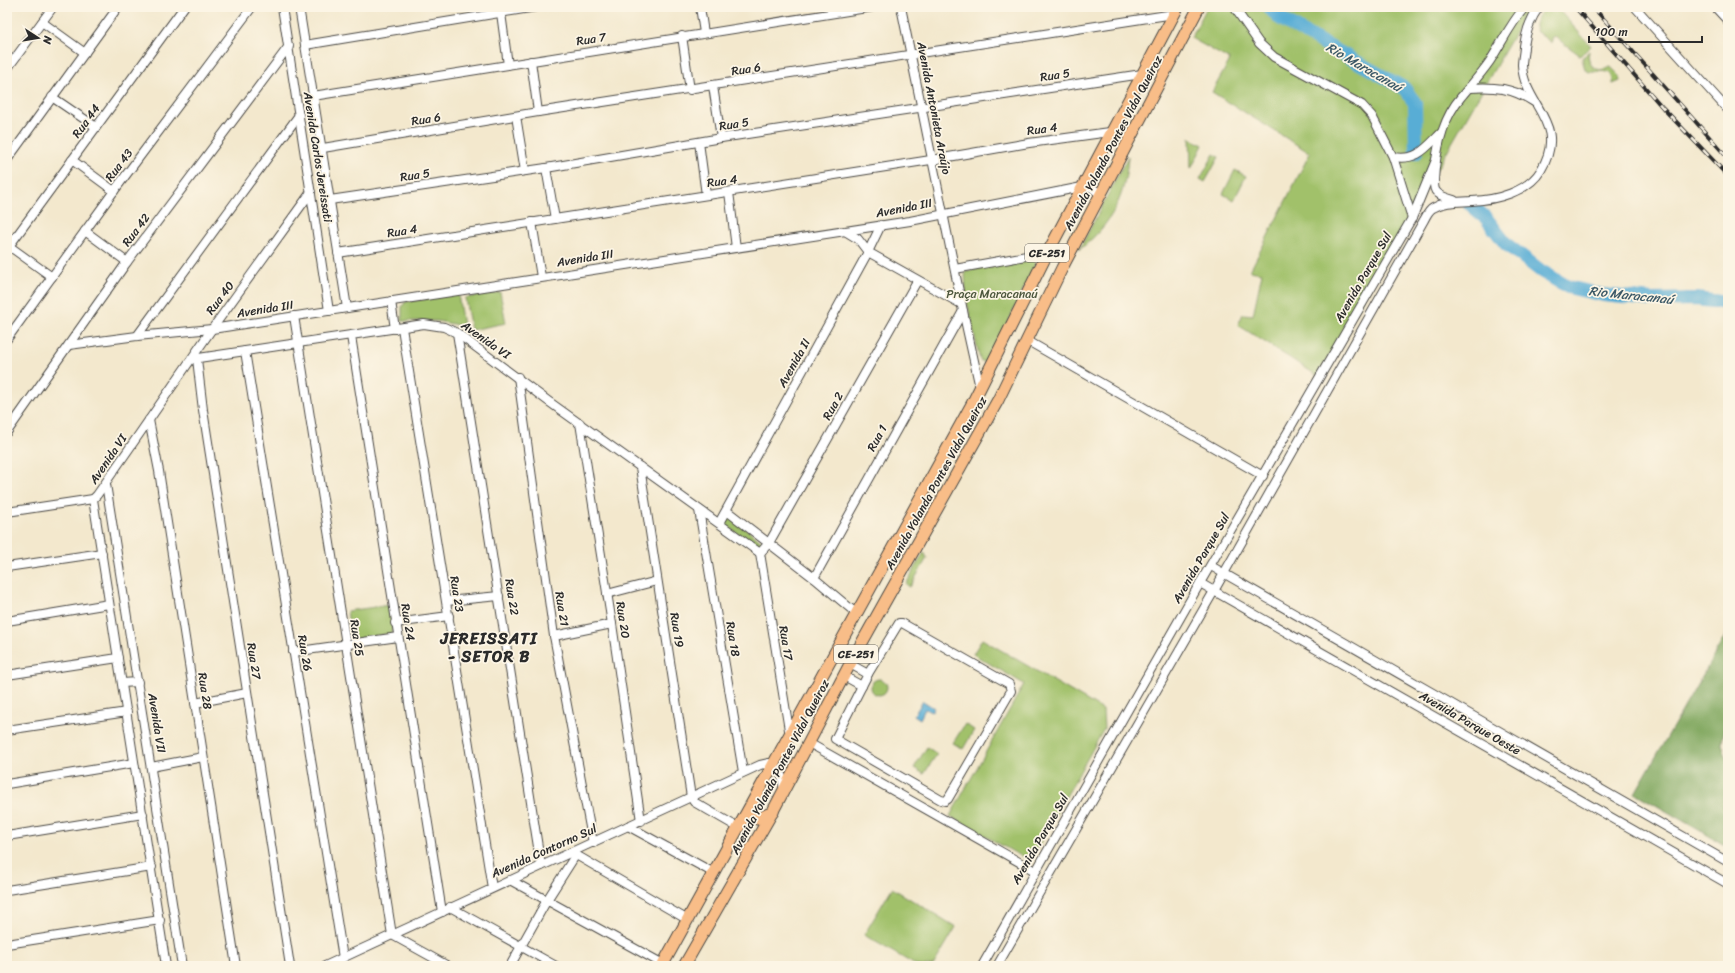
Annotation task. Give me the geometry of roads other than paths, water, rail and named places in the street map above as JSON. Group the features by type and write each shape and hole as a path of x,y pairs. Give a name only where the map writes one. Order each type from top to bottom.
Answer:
{"main road":[{"name":"Avenida Yolanda Pontes Vidal Queiroz","path":"684,966 774,811 850,664 998,400 1028,341 1062,268 1199,7"},
{"name":"Avenida Yolanda Pontes Vidal Queiroz","path":"663,965 921,498 980,388 1110,132 1176,10"},
{"path":"1147,66 1158,64 1165,70"},
{"path":"932,477 948,487"},
{"path":"921,498 937,507"},
{"path":"745,816 758,818 774,811"}],"street":[{"path":"7,69 53,7"},
{"path":"7,160 118,7"},
{"name":"Rua 44","path":"8,248 184,7"},
{"name":"Rua 43","path":"7,339 114,191 252,7"},
{"name":"Avenida Carlos Jereissati","path":"282,7 329,311"},
{"name":"Avenida Carlos Jereissati","path":"299,7 323,148 347,308"},
{"path":"305,46 536,7"},
{"path":"700,7 704,33"},
{"name":"Rua 7","path":"313,96 682,36 873,7"},
{"name":"Avenida Antonieta Araújo","path":"901,7 962,308 980,388"},
{"path":"1234,7 1259,43 1274,57 1362,105 1372,116 1393,157 1412,218"},
{"name":"Avenida Parque Sul","path":"1525,7 1507,29 1493,55 1460,98 1447,119 1441,133 1436,160 1434,181 1435,191 1439,196 1455,200 1472,201 1510,194 1533,180 1541,171 1551,144 1546,118 1530,90 1522,65 1526,32 1532,16 1539,7"},
{"path":"1635,7 1728,110"},
{"path":"1715,7 1728,21"},
{"name":"Rua 6","path":"323,148 538,112 690,90 1176,10"},
{"path":"501,13 508,65"},
{"path":"42,22 85,53"},
{"path":"682,36 690,90"},
{"name":"Rua 42","path":"7,432 127,262 289,46"},
{"path":"531,61 538,112"},
{"name":"Rua 5","path":"330,200 546,168 721,138 922,108 1147,66"},
{"path":"713,86 721,138"},
{"path":"1469,88 1492,86 1508,89 1522,93 1538,105"},
{"path":"52,97 96,127"},
{"path":"137,336 299,115"},
{"path":"516,116 525,171"},
{"name":"Rua 4","path":"338,253 932,160 1029,143 1110,132"},
{"path":"1393,157 1405,159 1416,156 1441,133"},
{"path":"699,142 706,195"},
{"path":"72,160 114,191"},
{"name":"Avenida Parque Sul","path":"982,966 1200,583 1412,218 1436,160"},
{"path":"546,168 555,218"},
{"path":"1082,187 1094,189 1100,194"},
{"name":"Avenida III","path":"69,345 137,336 212,329 845,231 1082,187"},
{"name":"Rua 40","path":"149,420 194,359 212,329 311,192"},
{"path":"729,192 736,248"},
{"name":"Avenida Parque Sul","path":"997,966 1214,591 1424,220 1432,208 1455,200"},
{"path":"532,222 542,277"},
{"name":"Avenida II","path":"719,523 727,511 868,252 881,225"},
{"path":"85,231 127,262"},
{"path":"845,231 858,239 868,252 962,308"},
{"path":"8,248 52,277"},
{"path":"955,269 1048,252"},
{"name":"Rua 2","path":"760,554 769,543 917,281"},
{"name":"Rua 23","path":"391,301 399,328 447,601 492,888"},
{"name":"Rua 1","path":"814,578 962,308"},
{"name":"Rua 25","path":"294,316 392,935"},
{"name":"Avenida VI","path":"194,359 424,324 434,325 457,333 760,554"},
{"name":"Rua 22","path":"457,333 541,866"},
{"name":"Rua 24","path":"351,336 395,623 442,912"},
{"path":"1028,341 1263,476"},
{"name":"Rua 26","path":"245,351 293,652 339,962"},
{"name":"Rua 27","path":"194,359 290,966"},
{"name":"Rua 21","path":"518,377 554,636 593,843"},
{"name":"Avenida VI","path":"7,512 93,499 106,484 149,420"},
{"name":"Rua 28","path":"149,420 159,471 236,966"},
{"name":"Rua 20","path":"580,424 612,624 640,821"},
{"name":"Rua 19","path":"640,467 690,797"},
{"name":"Avenida VII","path":"106,484 152,767 182,966"},
{"path":"93,499 134,763 152,867 166,966"},
{"name":"Rua 18","path":"699,510 743,772"},
{"path":"727,511 814,578 857,614"},
{"path":"7,567 102,553"},
{"name":"Rua 17","path":"760,554 790,736"},
{"name":"Avenida Parque Oeste","path":"1211,566 1728,862"},
{"path":"607,594 657,581"},
{"name":"Avenida Parque Oeste","path":"1200,583 1728,884"},
{"path":"447,601 499,596"},
{"path":"7,621 109,604"},
{"path":"395,623 449,616"},
{"path":"902,623 1009,684 1011,691 948,799 945,801 835,738 868,674 897,625 902,623"},
{"path":"554,636 612,624"},
{"path":"293,652 398,637"},
{"path":"7,675 118,658"},
{"path":"850,664 868,674"},
{"path":"844,676 862,686"},
{"path":"122,683 138,682"},
{"path":"194,703 247,692"},
{"path":"7,730 126,712"},
{"path":"809,744 1035,872"},
{"path":"152,767 203,757"},
{"path":"7,784 134,763"},
{"name":"Avenida Contorno Sul","path":"325,966 339,962 392,935 492,888 541,866 573,854 628,826 743,772 766,763 774,765"},
{"path":"774,765 779,769 782,775 782,796"},
{"path":"690,797 694,802 738,828"},
{"path":"7,836 143,814"},
{"path":"628,826 714,873"},
{"path":"148,845 163,843"},
{"path":"510,966 573,854 688,920"},
{"path":"7,890 152,867"},
{"path":"510,880 663,965"},
{"path":"450,907 556,966"},
{"path":"7,944 160,920"},
{"path":"392,935 448,966"}],"water":[{"path":"923,701 934,708 931,712 925,709 920,719 914,715"}],"waterway":[{"name":"Rio Maracanaú","path":"1269,7 1278,17 1296,28 1404,88 1415,103 1416,153"},
{"name":"Rio Maracanaú","path":"1470,204 1486,218 1506,244 1541,271 1568,287 1603,295 1652,300 1696,299 1728,303"}],"railway":[{"path":"1575,7 1663,108 1728,176"},
{"path":"1593,7 1728,158"}],"district":[{"name":"JEREISSATI - SETOR B","path":"489,647"}],"park label":[{"name":"Praça Maracanaú","path":"992,294"}]}
